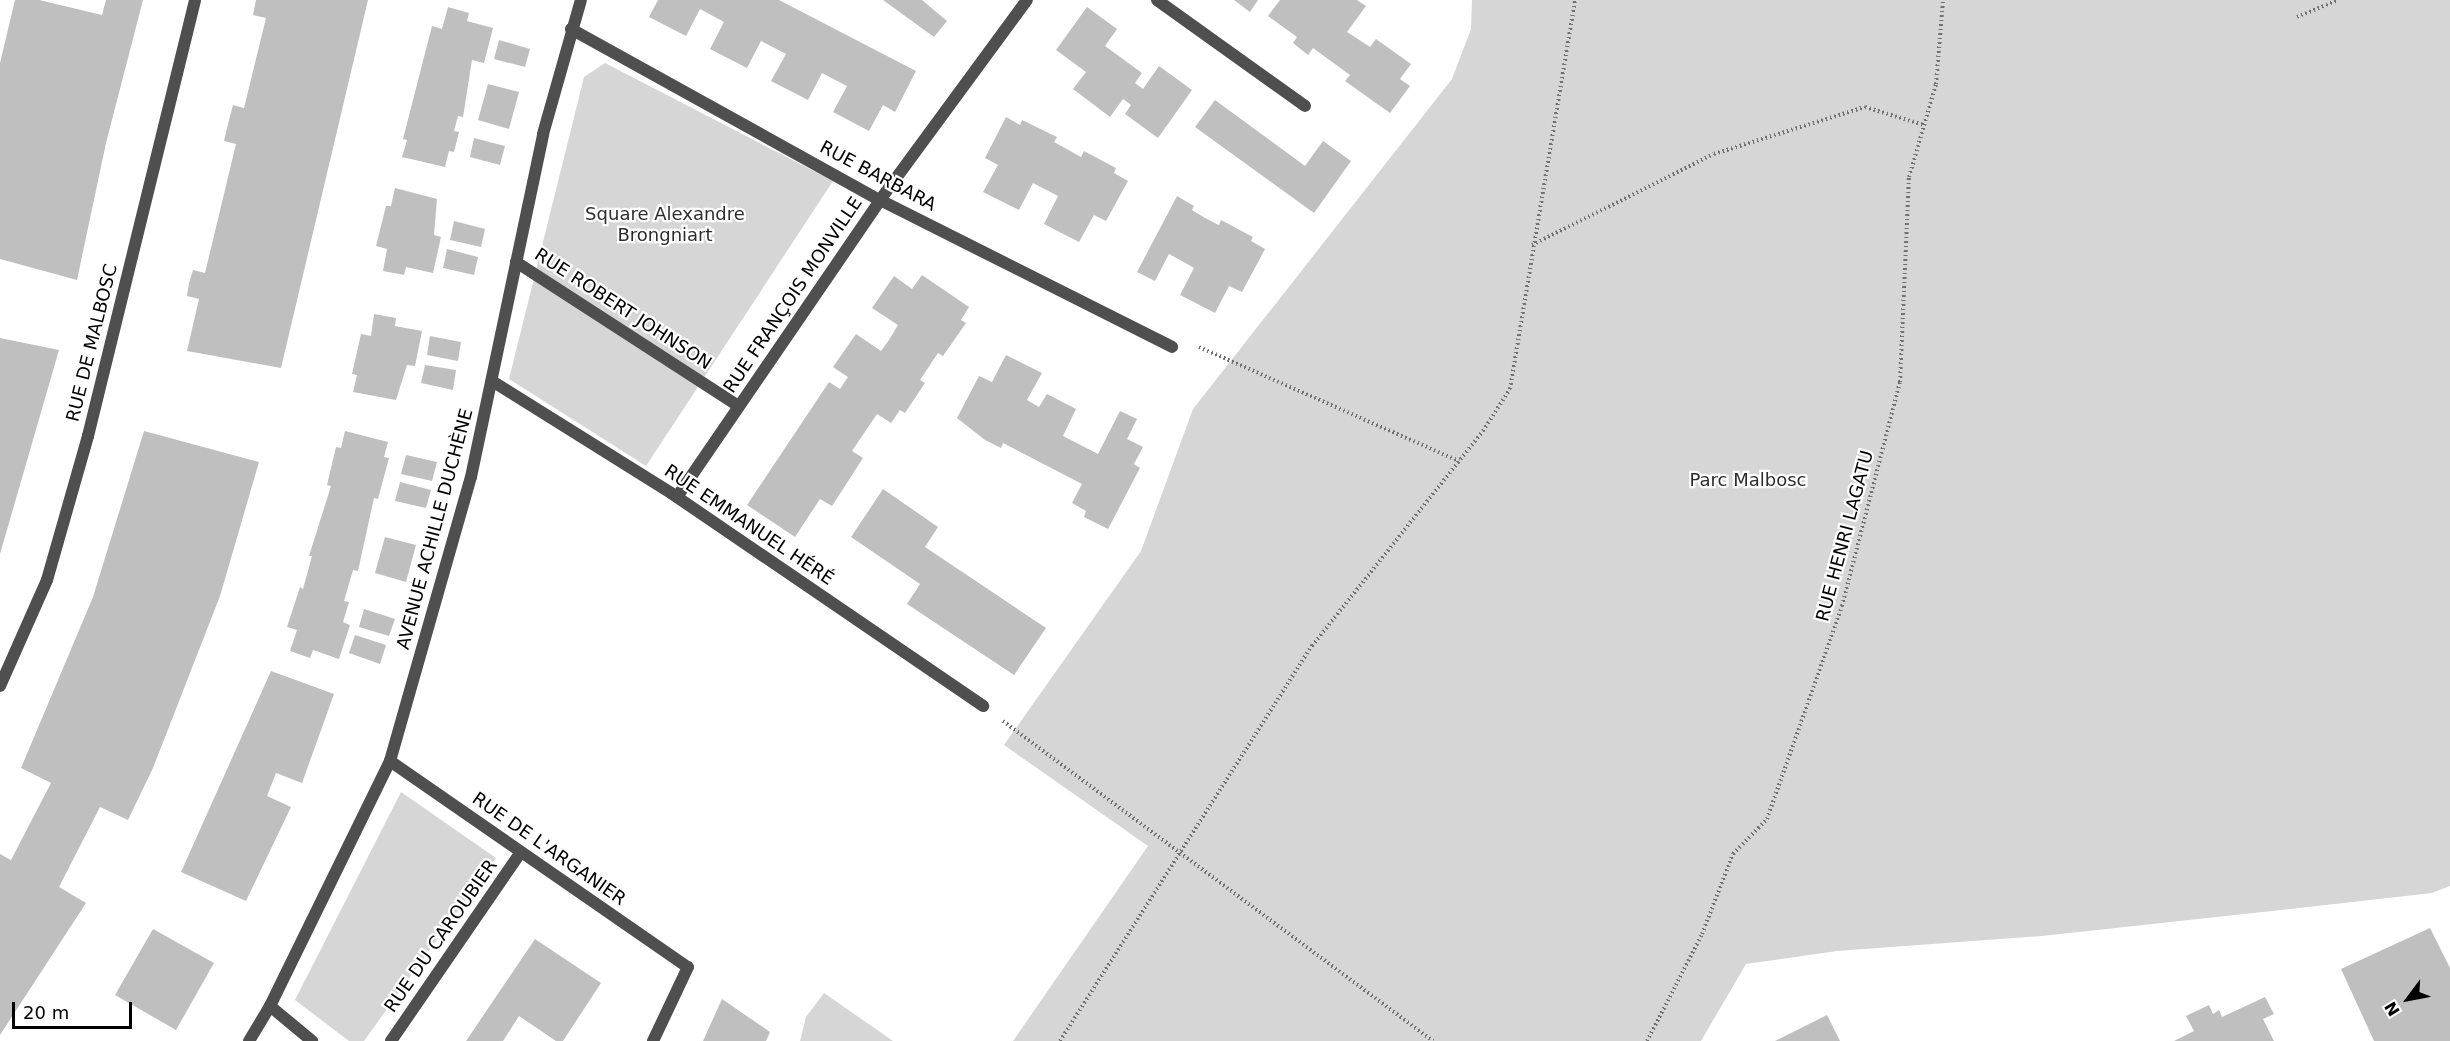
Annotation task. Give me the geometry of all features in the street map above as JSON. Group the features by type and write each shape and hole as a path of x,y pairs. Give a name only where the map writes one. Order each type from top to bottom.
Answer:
{"street":[{"name":"RUE DE MALBOSC","path":"0,686 50,569 88,436 195,0"},
{"name":"AVENUE ACHILLE DUCHÈNE","path":"249,1041 270,1006 390,761 471,477 516,262 571,28 581,0"},
{"name":"RUE FRANÇOIS MONVILLE","path":"677,497 880,200 1027,0"},
{"path":"1158,0 1305,106"},
{"name":"RUE BARBARA","path":"571,28 880,200 1172,347"},
{"name":"RUE ROBERT JOHNSON","path":"516,262 739,406"},
{"name":"RUE EMMANUEL HÉRÉ","path":"492,381 677,497 983,706"},
{"name":"RUE DE L'ARGANIER","path":"390,761 688,967 653,1041"},
{"name":"RUE DU CAROUBIER","path":"391,1041 521,852"},
{"path":"270,1006 312,1041"}],"path":[{"path":"1060,1041 1312,646 1459,461 1510,389 1532,245 1575,0"},
{"name":"RUE HENRI LAGATU","path":"1647,1041 1702,934 1733,854 1767,819 1842,606 1900,382 1909,177 1936,84 1943,0"},
{"path":"2297,17 2337,0"},
{"path":"1532,245 1714,154 1865,107 1924,125"},
{"path":"1172,347 1190,343 1459,461"},
{"path":"983,706 1182,850 1433,1041"}],"green space":[{"name":"Parc Malbosc","path":"1472,0 2450,0 2450,886 2432,893 2281,910 2042,936 1837,951 1746,964 1701,1041 1013,1041 1148,846 1004,745 1141,551 1193,409 1452,79 1471,29"},
{"name":"Square Alexandre Brongniart","path":"605,63 833,181 646,466 509,379 584,77"},
{"path":"401,792 496,858 364,1041 349,1041 295,1000"},
{"path":"824,993 893,1041 800,1041 806,1017"}],"building":[{"path":"15,0 39,0 102,15 106,0 143,0 106,143 77,280 0,259 0,63"},
{"path":"256,0 368,0 281,368 187,351 199,299 187,296 189,283 193,270 205,273 236,144 224,141 228,124 233,105 244,108 266,18 253,15"},
{"path":"658,0 779,0 916,71 895,112 883,105 869,131 833,112 847,86 822,73 808,100 771,81 786,54 761,41 747,68 710,49 724,22 700,9 686,36 649,17"},
{"path":"883,0 922,0 947,21 934,37"},
{"path":"1234,0 1258,0 1250,12"},
{"path":"1280,0 1357,0 1366,6 1347,32 1370,47 1376,39 1411,64 1400,79 1410,86 1390,113 1345,81 1350,75 1313,48 1308,55 1293,43 1297,37 1268,16"},
{"path":"448,7 469,13 467,21 493,28 484,63 472,60 463,117 458,116 454,131 459,132 454,152 449,151 445,167 402,157 407,140 403,139 432,26 442,29"},
{"path":"1087,7 1117,29 1105,46 1142,73 1135,83 1143,89 1159,66 1192,90 1158,138 1125,114 1131,105 1123,99 1110,117 1073,89 1086,72 1056,50"},
{"path":"499,40 530,49 525,67 494,59"},
{"path":"488,84 519,92 509,129 478,120"},
{"path":"1215,100 1305,166 1323,141 1351,161 1314,213 1195,127"},
{"path":"1006,117 1020,125 1022,120 1057,137 1054,142 1081,157 1084,151 1116,168 1114,173 1128,181 1106,221 1094,215 1079,242 1044,224 1058,196 1033,183 1019,210 983,192 998,165 985,158"},
{"path":"474,138 505,146 500,165 470,157"},
{"path":"395,188 437,199 434,235 441,237 433,273 406,267 404,275 383,271 387,249 376,246 386,206 391,206"},
{"path":"1177,196 1194,206 1192,210 1205,218 1219,225 1221,220 1253,237 1251,241 1265,249 1242,292 1229,286 1215,313 1180,295 1194,268 1169,254 1155,281 1137,272"},
{"path":"454,221 485,229 481,247 450,240"},
{"path":"447,249 478,257 474,275 443,268"},
{"path":"922,275 969,307 961,320 966,323 943,356 938,353 920,380 925,383 905,413 900,410 891,423 877,414 852,451 863,458 832,506 820,499 795,537 747,505 829,382 840,389 848,377 833,367 856,334 881,351 889,340 898,325 872,308 894,276 912,289"},
{"path":"374,314 396,318 395,326 422,331 415,366 407,365 396,400 353,392 357,375 352,374 361,334 371,336"},
{"path":"430,336 461,342 458,361 427,355"},
{"path":"0,338 59,350 0,554"},
{"path":"1006,355 1042,373 1027,400 1039,407 1047,394 1076,409 1063,436 1098,454 1120,411 1137,419 1127,439 1143,447 1134,464 1140,468 1108,529 1084,517 1086,511 1072,503 1082,484 1003,443 1001,448 985,440 957,418 979,376 992,382"},
{"path":"425,365 456,370 453,390 421,383"},
{"path":"144,431 259,462 220,596 153,768 128,820 100,807 59,887 86,903 0,1035 0,854 11,860 51,783 21,768 93,597"},
{"path":"345,431 388,442 384,457 389,458 378,499 374,498 358,571 353,570 344,601 349,602 343,622 350,625 339,659 313,650 310,658 290,651 297,630 287,627 300,587 303,589 312,556 309,556 331,486 327,485 336,447 341,448"},
{"path":"406,455 437,462 432,481 401,474"},
{"path":"400,482 431,490 426,508 395,501"},
{"path":"883,489 938,527 925,547 1046,628 1014,675 907,604 920,584 851,537"},
{"path":"385,537 416,545 406,582 375,573"},
{"path":"364,609 395,619 389,636 359,627"},
{"path":"355,635 386,645 380,664 349,653"},
{"path":"271,671 334,694 302,783 276,773 267,796 291,807 246,901 181,872"},
{"path":"2430,928 2450,968 2450,1041 2374,1041 2341,969"},
{"path":"153,929 214,963 176,1030 115,995"},
{"path":"535,939 601,983 563,1041 556,1041 519,1016 503,1041 466,1041"},
{"path":"2265,997 2274,1014 2263,1019 2274,1041 2174,1041 2194,1031 2186,1016 2209,1005 2213,1014 2219,1010 2222,1017"},
{"path":"722,999 770,1032 766,1041 703,1041"},
{"path":"1827,1015 1840,1041 1775,1041"}]}
